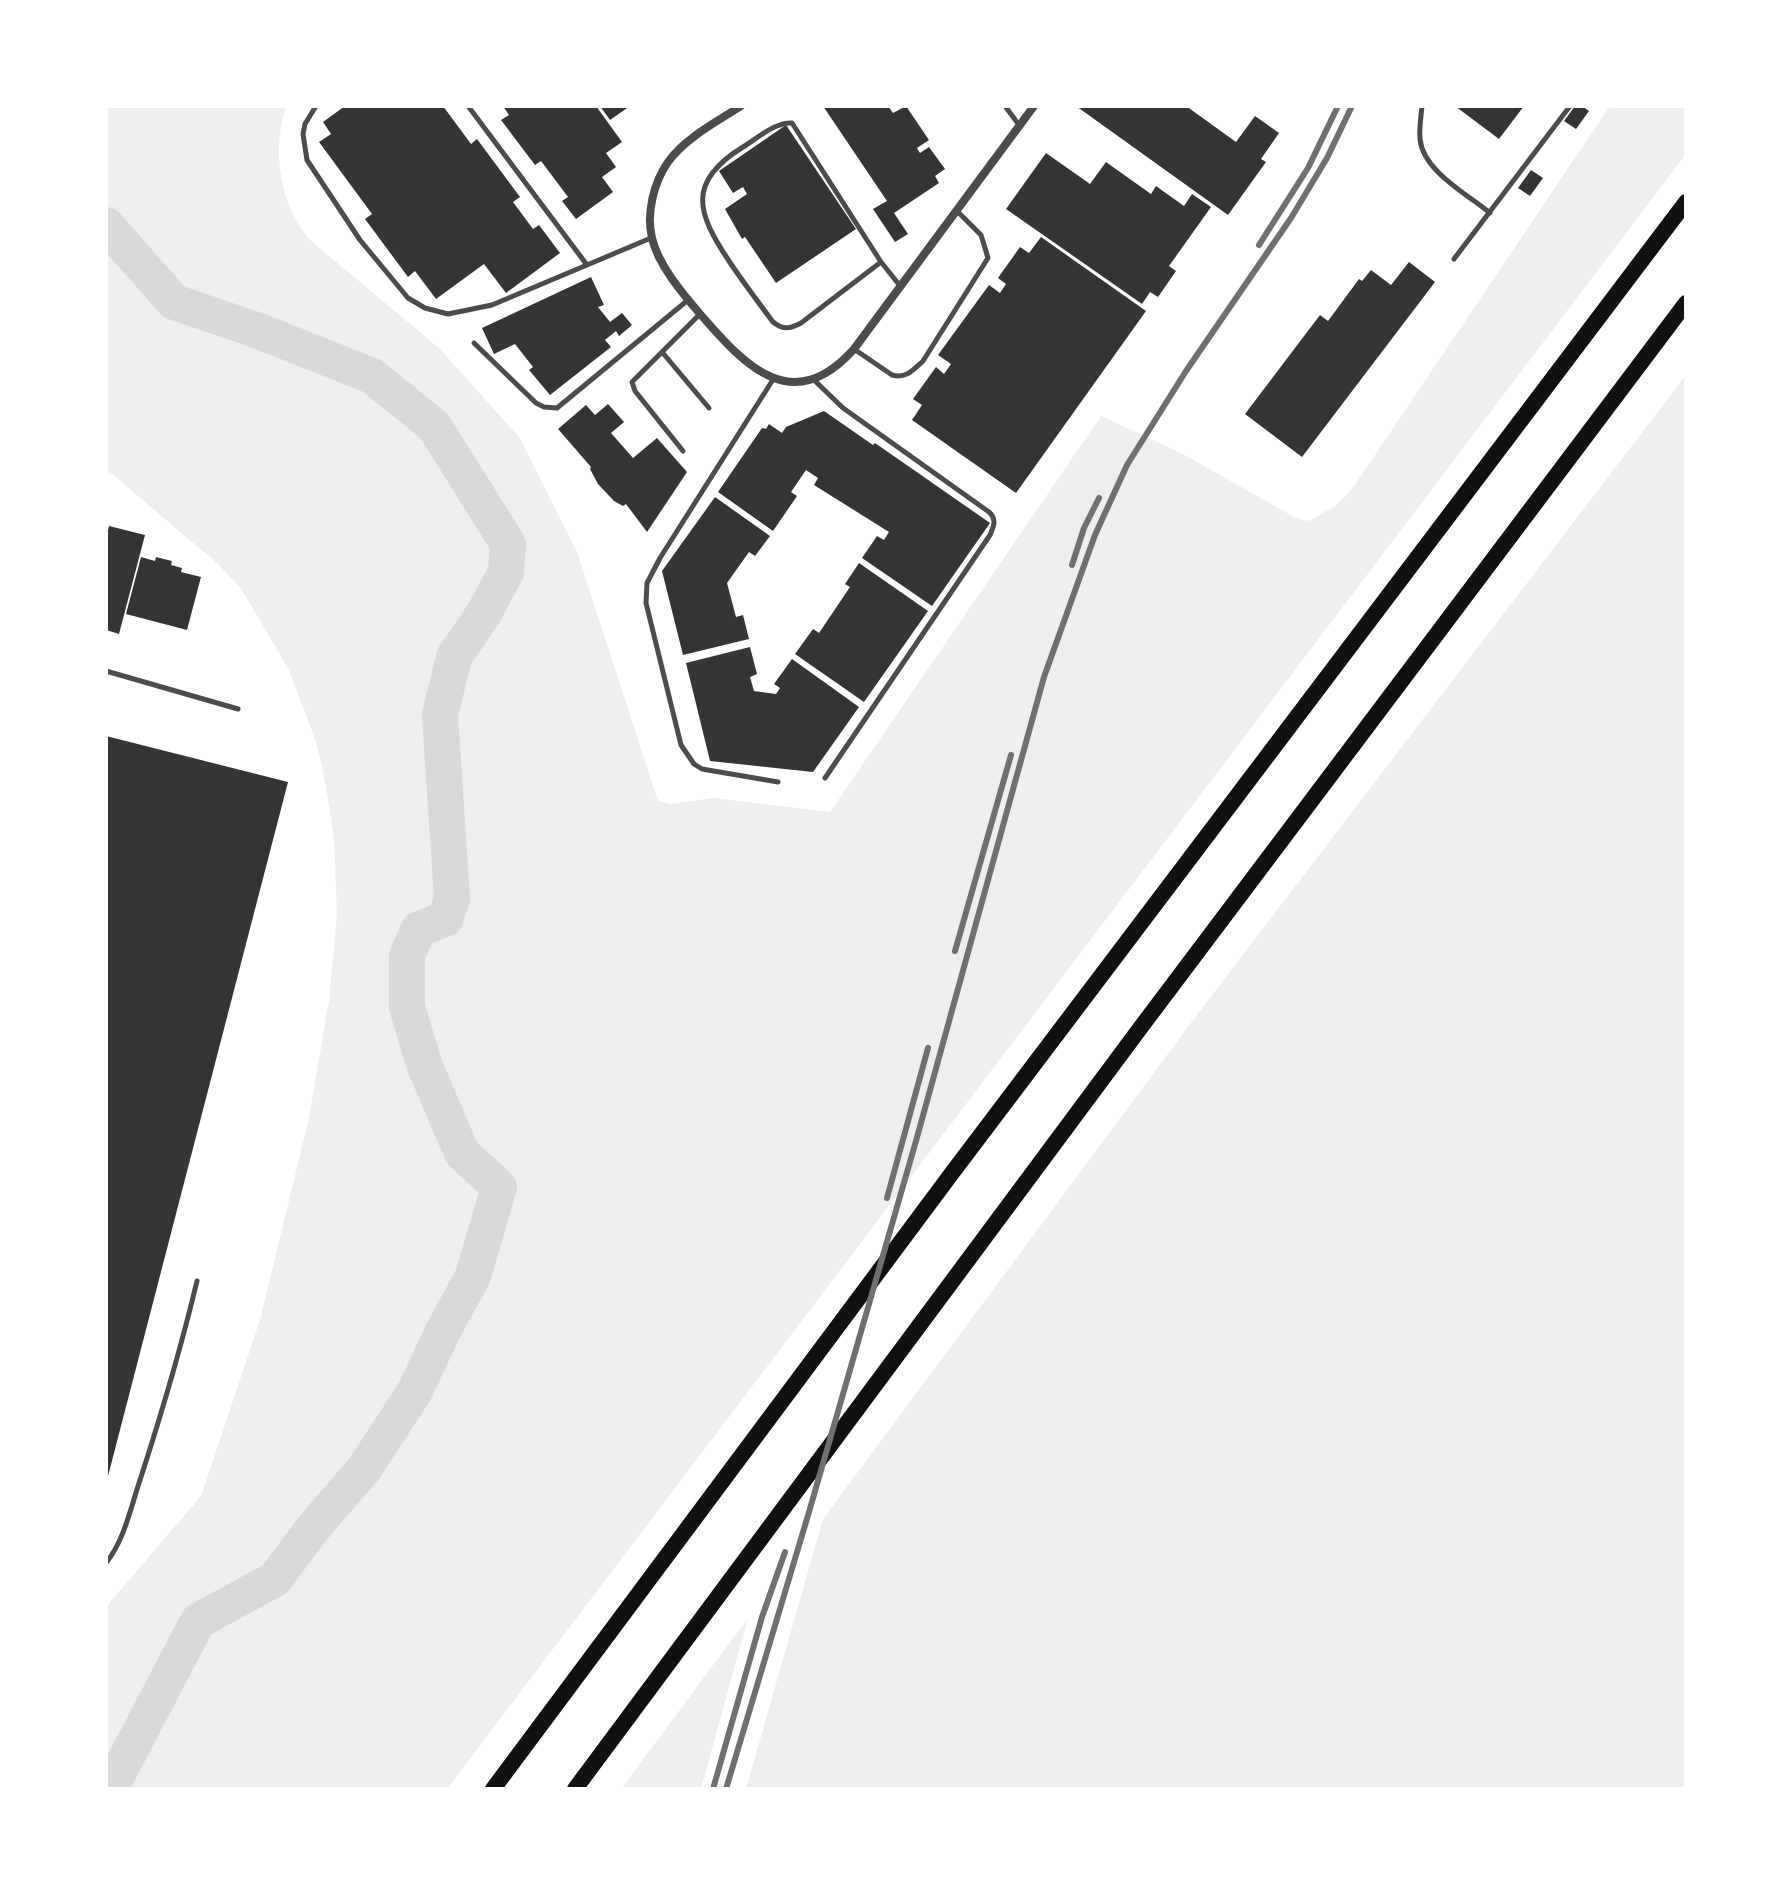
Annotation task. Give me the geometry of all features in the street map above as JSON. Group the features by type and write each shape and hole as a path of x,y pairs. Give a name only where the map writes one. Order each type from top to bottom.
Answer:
{"highway":[{"path":"493,1789 952,1173 1686,202"},
{"path":"575,1789 1686,303"}],"street":[{"path":"741,106 680,149 670,160 655,191 650,216 652,238 658,255 688,300 748,365 774,378 800,382 831,371 854,349 1034,106"}],"lane":[{"path":"316,106 303,134 307,160 360,240 408,298 425,308 448,314 478,309 652,238"},
{"path":"468,106 587,265"},
{"path":"721,106 725,117"},
{"path":"1005,106 1019,126"},
{"path":"1422,106 1420,141 1425,154 1435,168 1490,213"},
{"path":"1454,259 1570,106"},
{"path":"881,262 801,323 786,329 779,327 714,238 704,218 705,185 712,172 726,158 781,124 792,123 881,262 901,287"},
{"path":"854,349 898,377 908,374 923,361 988,258 981,235 957,211"},
{"path":"474,343 536,403 557,408 688,300"},
{"path":"683,451 632,385 633,380 700,314"},
{"path":"662,352 709,408"},
{"path":"774,378 660,558 645,592 681,745 687,757 702,769 778,782"},
{"path":"813,379 843,408 989,512 994,516 995,523 946,603 825,778"},
{"path":"106,671 238,709"},
{"path":"106,1563 115,1551 137,1490 174,1373 197,1281"}],"shaded area":[{"path":"106,106 286,106 279,140 279,158 285,193 299,225 309,239 440,349 519,437 577,552 658,801 672,804 713,798 830,812 1101,416 1183,454 1296,518 1309,521 1335,506 1350,492 1610,106 1686,106 1686,154 447,1789 106,1789 106,1607 201,1496 260,1320 309,1118 329,1001 337,914 334,837 323,771 315,739 289,670 242,590 218,564 106,469"},
{"path":"1686,375 1686,1789 746,1789 823,1519 1193,1020"},
{"path":"748,1618 701,1789 621,1789"}],"building":[{"path":"345,106 443,106 471,144 477,139 520,197 513,202 533,229 539,225 560,253 506,293 484,264 436,299 415,271 408,277 365,219 372,214 319,142 331,134 323,122"},
{"path":"503,106 596,106 622,142 606,153 616,167 602,177 613,192 576,219 562,201 568,197 541,161 535,165 501,120 509,115"},
{"path":"600,106 630,106 610,120"},
{"path":"823,106 888,106 893,113 906,106 929,140 917,148 920,153 929,147 945,169 935,176 939,183 894,213 908,234 895,242 873,209 887,201"},
{"path":"1076,106 1186,106 1236,142 1255,116 1279,133 1261,159 1266,162 1228,215"},
{"path":"1455,106 1524,106 1499,139"},
{"path":"1575,106 1589,111 1576,129 1564,121"},
{"path":"786,125 856,229 776,283 745,237 742,239 725,209 747,194 743,187 733,193 719,171"},
{"path":"1046,153 1090,184 1106,162 1151,194 1156,186 1184,206 1192,194 1211,207 1169,266 1176,271 1158,297 1150,292 1142,304 1006,209"},
{"path":"1531,170 1543,178 1530,196 1518,188"},
{"path":"1041,237 1146,311 1016,493 912,420 922,405 913,399 936,367 944,374 951,364 938,355 989,285 1000,293 1006,284 998,278 1020,247 1029,253"},
{"path":"1409,262 1435,282 1302,457 1245,414 1320,315 1328,321 1359,279 1362,281 1371,270 1391,285"},
{"path":"591,277 604,305 598,307 610,322 622,313 632,325 619,336 616,331 605,340 611,347 550,395 529,370 533,367 515,344 494,354 482,328"},
{"path":"608,404 624,422 611,433 633,458 657,438 687,472 647,532 626,504 623,506 614,501 598,484 591,467 558,429 586,405 595,415"},
{"path":"824,411 990,523 932,606 862,558 877,536 884,540 889,532 814,485 818,478 806,470 791,492 797,496 773,531 718,492 762,428 766,429 769,424 782,433 786,427"},
{"path":"715,497 770,536 755,556 749,552 727,583 736,617 743,615 749,639 683,655 662,571"},
{"path":"109,526 145,535 119,634 106,630 106,539"},
{"path":"141,557 172,561 171,565 182,568 181,572 201,577 187,630 126,614"},
{"path":"859,563 928,611 864,702 795,654 813,629 819,633 850,587 845,584"},
{"path":"750,647 757,674 750,677 754,691 776,694 780,688 774,684 792,659 859,707 813,772 710,761 686,663"},
{"path":"106,736 288,782 107,1480 106,1479"}],"waterway":[{"path":"106,225 174,302 259,331 372,376 434,426 508,544 506,572 484,613 454,657 440,715 452,899 445,919 419,929 407,955 407,1007 424,1064 462,1153 499,1187 473,1276 415,1391 364,1469 313,1528 275,1579 198,1621 110,1789"}],"railway":[{"path":"1259,245 1308,168 1338,106"},
{"path":"726,1789 916,1141 1044,677 1095,535 1127,465 1186,371 1291,218 1327,158 1352,106"},
{"path":"1072,565 1084,528 1099,498"},
{"path":"955,951 1011,755"},
{"path":"887,1198 928,1048"},
{"path":"713,1789 762,1617 785,1552"}]}
